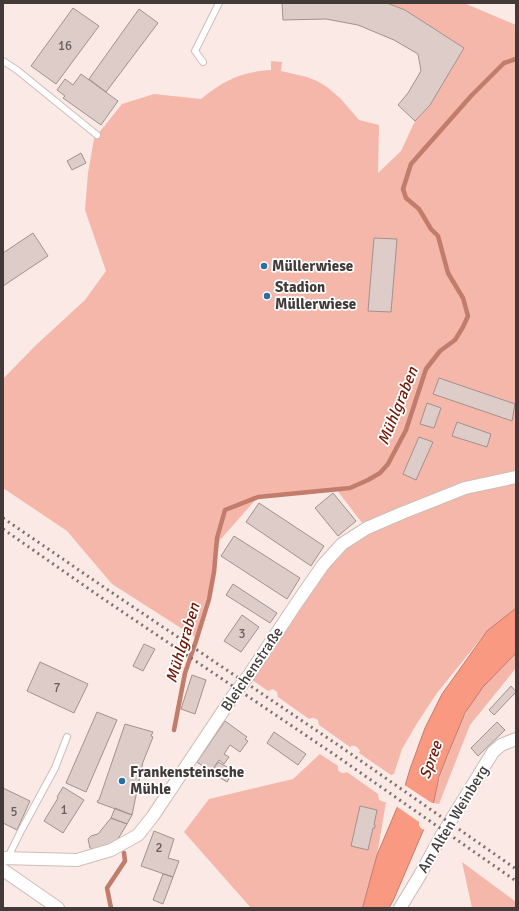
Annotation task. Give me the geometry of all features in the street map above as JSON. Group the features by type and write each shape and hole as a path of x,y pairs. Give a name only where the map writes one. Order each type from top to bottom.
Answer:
{"street":[{"name":"Bleichenstraße","path":"6,858 77,860 111,850 138,835 153,816 323,565 342,544 367,528 465,488 516,477"},
{"name":"Am Alten Weinberg","path":"400,908 443,832 493,752 501,745 516,739"},
{"path":"3,870 58,908"}],"lane":[{"path":"203,62 195,51 219,3"},
{"path":"3,60 98,135"},
{"path":"6,858 54,768 67,738"}],"shaded area":[{"path":"387,3 464,3 516,25 516,608 487,631 437,693 402,749 394,774 391,775 359,753 360,751 357,747 350,747 319,725 318,720 314,718 309,719 278,697 277,692 273,689 268,691 248,677 323,565 366,528 336,489 258,497 220,540 209,590 195,637 112,584 67,531 3,488 3,379 35,346 85,300 106,271 85,210 88,173 94,139 122,104 154,94 201,99 217,87 233,78 260,71 271,70 271,61 282,62 281,71 317,81 341,99 359,120 379,125 378,173 401,151 415,121 430,105 464,48 405,10"},
{"path":"516,653 516,668 470,725 439,804 433,803 446,758 465,715 482,688"},
{"path":"320,754 338,766 338,770 340,772 347,772 378,794 379,800 386,802 377,855 363,906 362,908 251,908 184,832 209,799 293,779"},
{"path":"462,862 516,902 516,908 472,908"}],"water":[{"name":"Spree","path":"516,608 516,653 483,687 465,713 439,777 432,810 393,901 389,908 362,908 377,855 402,796 425,728 442,694 487,631"}],"pier":[{"path":"403,784 432,803 435,803 434,810 425,830 420,827 419,822 396,806"}],"building":[{"path":"282,3 387,3 405,10 464,48 430,105 415,121 398,105 408,93 421,71 418,54 394,40 358,25 326,19 283,20"},
{"path":"73,8 99,26 56,84 31,66"},
{"path":"139,9 158,23 106,92 89,79"},
{"path":"81,74 118,101 101,125 63,98 65,96 57,90 65,79 73,85"},
{"path":"81,153 86,163 72,170 67,161"},
{"path":"33,233 48,256 3,286 3,253"},
{"path":"374,238 397,239 391,312 368,311"},
{"path":"439,378 515,404 512,421 433,394"},
{"path":"427,403 441,408 434,428 420,424"},
{"path":"457,422 491,434 487,447 452,436"},
{"path":"419,437 433,442 416,480 403,474"},
{"path":"333,493 356,521 338,536 315,508"},
{"path":"259,503 324,546 311,566 246,522"},
{"path":"234,536 300,578 287,599 221,556"},
{"path":"233,584 277,613 270,623 226,595"},
{"path":"242,615 259,627 241,652 224,641"},
{"path":"144,644 155,649 143,671 133,666"},
{"path":"40,662 88,684 74,713 27,691"},
{"path":"192,675 206,680 195,714 181,709"},
{"path":"511,686 516,692 494,715 489,710"},
{"path":"97,712 117,720 86,792 66,783"},
{"path":"225,721 247,737 245,739 248,741 240,752 230,745 224,754 229,757 224,764 219,760 211,772 197,762"},
{"path":"497,722 505,730 478,756 471,748"},
{"name":"Frankensteinsche Mühle","path":"125,724 153,732 151,736 153,737 143,762 132,815 98,803 97,801 99,800"},
{"path":"274,732 306,754 298,765 267,743"},
{"path":"218,762 227,767 226,769 233,772 227,782 211,772"},
{"path":"63,787 84,800 63,833 44,821"},
{"path":"3,788 30,801 17,830 3,823"},
{"path":"360,806 377,810 374,825 375,828 373,828 368,850 351,846"},
{"path":"115,808 132,815 127,824 111,818"},
{"path":"111,818 127,824 118,839 103,848 94,850 90,848 88,839 91,836 98,834"},
{"path":"154,831 174,839 168,858 179,861 173,877 141,866"},
{"path":"163,874 173,877 163,904 153,900"}],"waterway":[{"name":"Mühlgraben","path":"174,730 185,673 209,599 214,572 217,538 225,510 258,497 350,488 380,473 388,464 406,430 426,369 440,351 455,340 463,327 468,316 463,298 448,273 438,236 431,229 419,209 406,198 403,189 411,164 471,96 504,63 516,59"},
{"name":"Mühlgraben","path":"111,908 107,888 125,861 124,853"}],"railway":[{"path":"3,518 341,747 516,869"},
{"path":"3,529 102,598 335,755 516,881"}],"place":[{"name":"Müllerwiese","path":"264,266"},
{"name":"Stadion Müllerwiese","path":"267,296"},
{"name":"Frankensteinsche Mühle","path":"122,781"}]}
